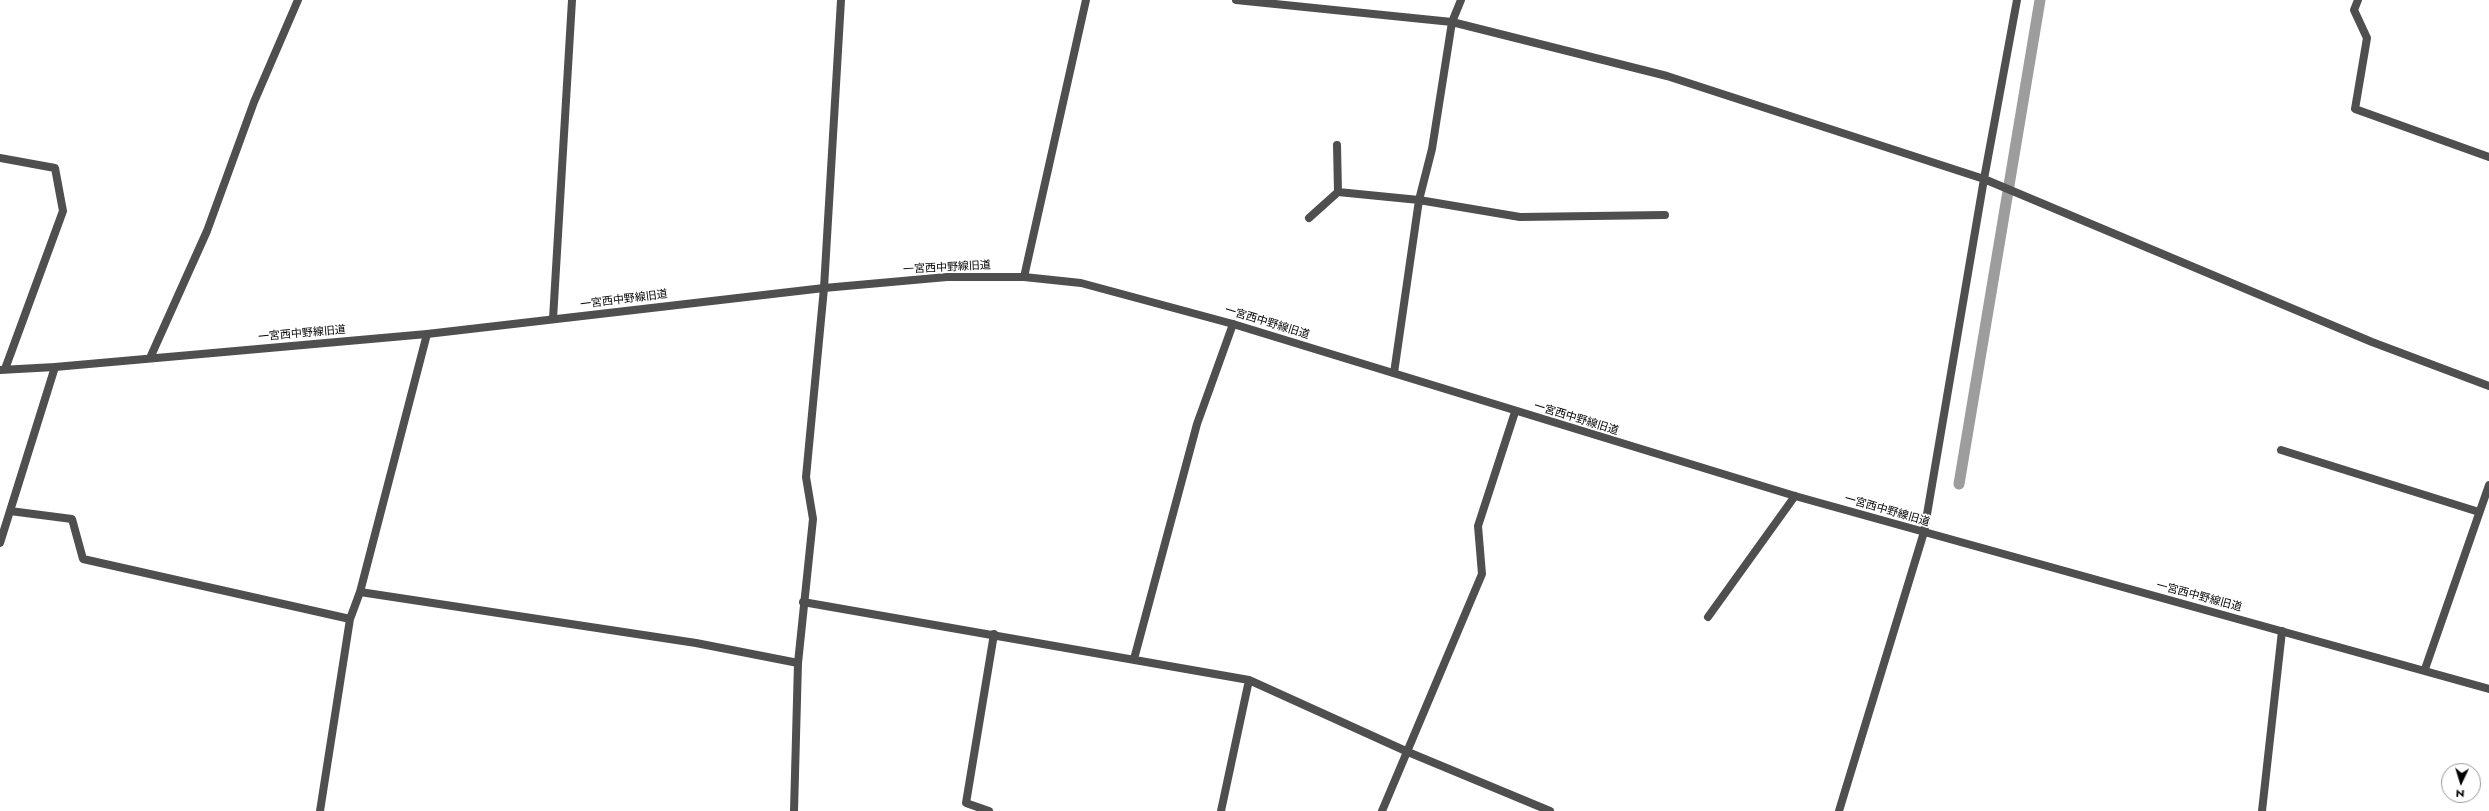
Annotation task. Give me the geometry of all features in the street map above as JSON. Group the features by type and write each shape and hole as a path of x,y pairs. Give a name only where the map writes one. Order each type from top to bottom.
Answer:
{"street":[{"path":"150,358 207,232 254,102 298,0"},
{"path":"553,319 572,0"},
{"path":"794,811 798,662 803,602 813,519 806,477 824,288 841,0"},
{"path":"1024,277 1086,0"},
{"path":"1236,0 1452,22 1667,76 1984,179 2358,336 2489,386"},
{"path":"1394,373 1419,200 1432,149 1452,22 1461,0"},
{"path":"1839,811 1924,532 1984,179 2017,0"},
{"path":"2358,0 2354,10 2367,38 2355,109 2489,157"},
{"path":"1337,145 1338,192"},
{"path":"0,158 54,168 63,211 2,369"},
{"path":"1309,218 1338,192 1419,200 1520,217 1664,215"},
{"name":"一宮西中野線旧道","path":"2,369 55,367 427,334 824,288 947,277 1024,277 1081,283 1233,324 1515,412 1795,496 2282,632 2425,669 2489,688"},
{"path":"1134,659 1197,424 1233,324"},
{"path":"320,811 350,620 360,592 427,334"},
{"path":"0,543 55,367"},
{"path":"1382,811 1482,574 1478,526 1515,412"},
{"path":"2281,450 2479,512"},
{"path":"2425,669 2489,485"},
{"path":"1708,617 1795,496"},
{"path":"10,511 72,519 83,559 350,620"},
{"path":"360,592 696,642 798,662"},
{"path":"803,602 994,634 1249,680 1408,752 1550,811"},
{"path":"2262,811 2282,632"},
{"path":"989,811 966,803 994,634"},
{"path":"1221,811 1249,680"}],"waterway":[{"path":"1959,484 2040,0"}]}
